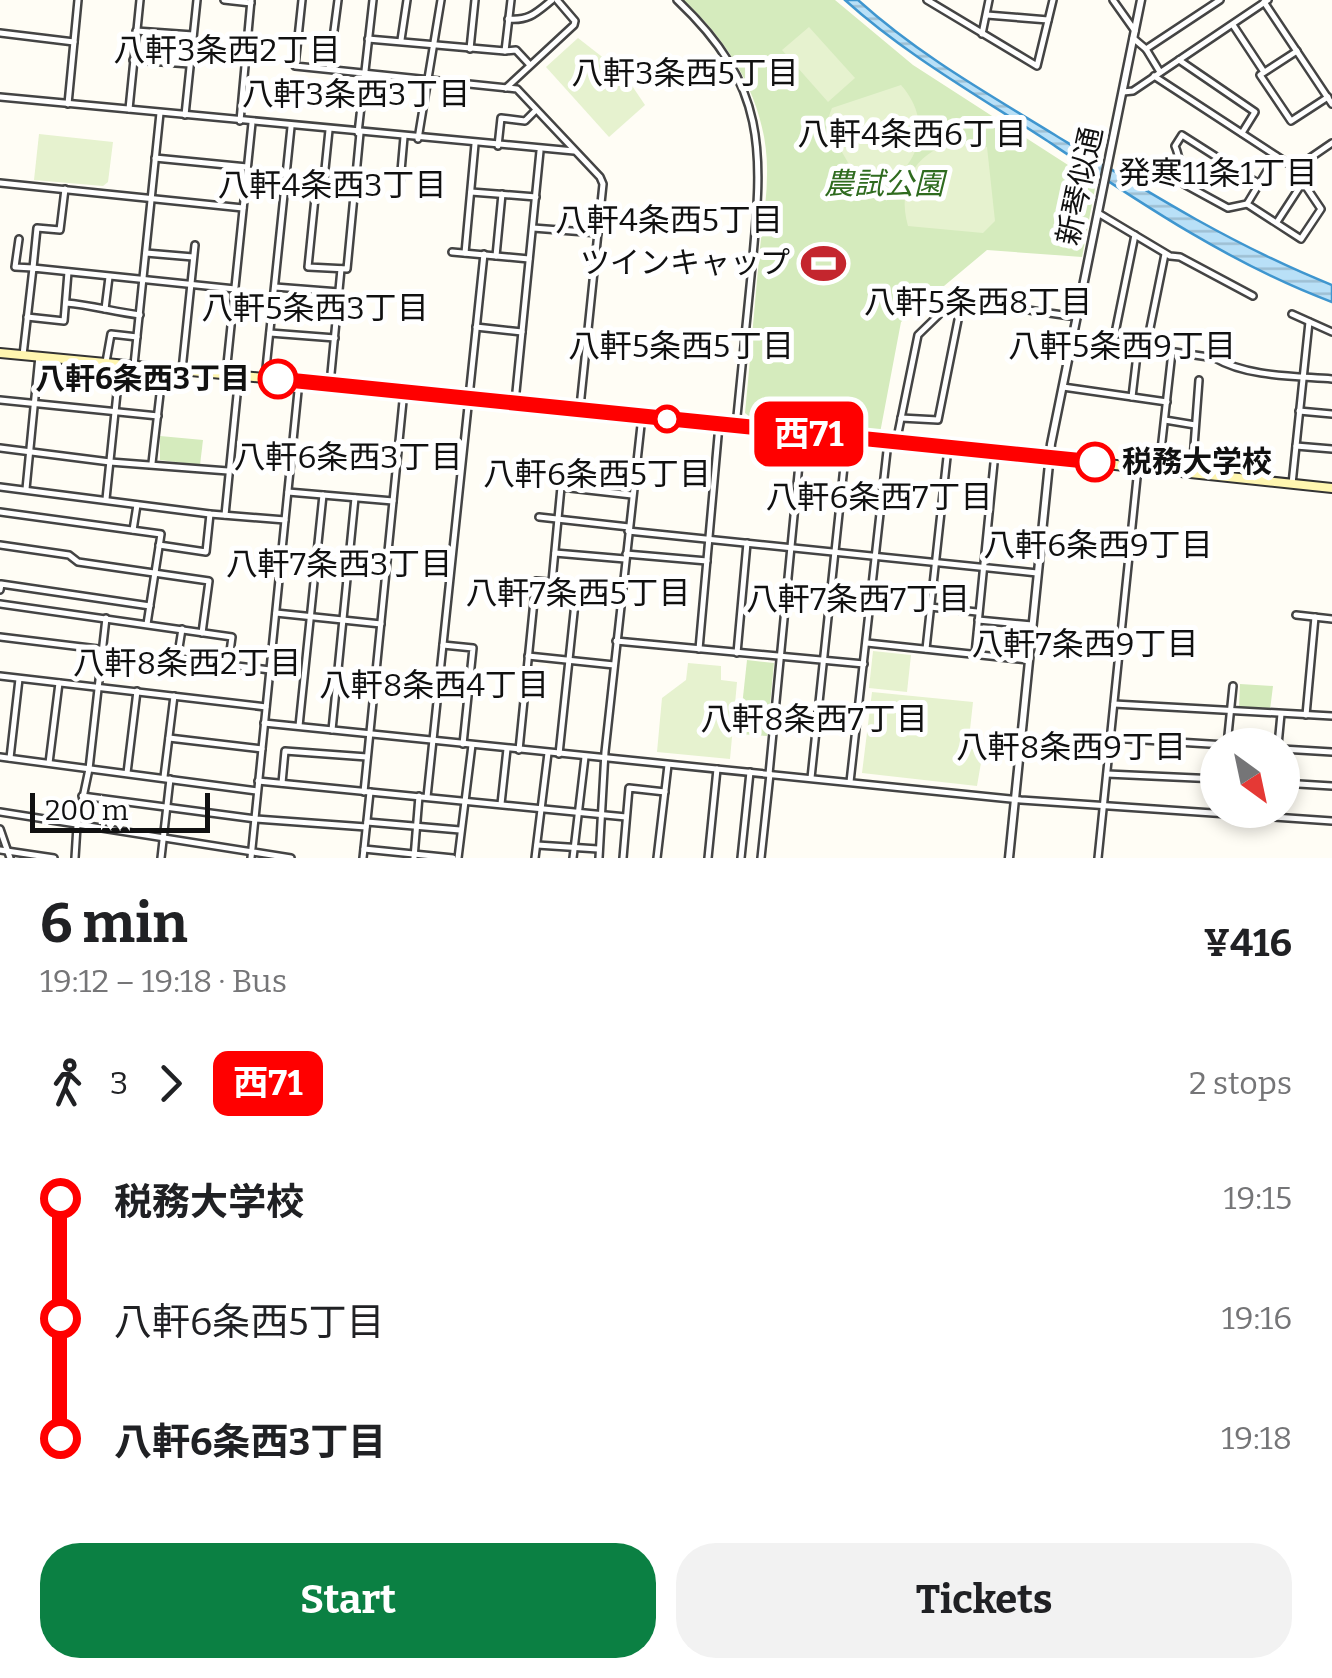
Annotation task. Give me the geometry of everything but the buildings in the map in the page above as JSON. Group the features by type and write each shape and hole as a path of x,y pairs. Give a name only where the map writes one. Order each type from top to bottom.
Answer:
{"main road":[{"path":"0,353 580,408 1332,488"}],"street":[{"path":"68,104 78,0"},
{"path":"129,110 140,0"},
{"path":"185,115 196,0"},
{"path":"224,0 251,1 240,121"},
{"path":"302,0 294,66 516,89 603,184 580,408"},
{"path":"329,69 338,0"},
{"path":"329,130 324,178 316,188 308,267 347,270 373,0"},
{"path":"401,40 407,0"},
{"path":"418,138 441,0"},
{"path":"470,49 475,0"},
{"path":"505,51 511,0"},
{"path":"506,88 576,21 555,0 532,18 508,19"},
{"path":"677,0 728,58 741,82 759,147 759,188 736,427"},
{"path":"927,0 1037,66 1053,0"},
{"path":"982,34 988,0"},
{"path":"1113,0 1146,49 1157,74 1294,169 1321,209 1302,239 1246,204 1228,208 1184,184 1183,164 1175,146 1182,135 1259,184"},
{"name":"新琴似通","path":"1009,858 1049,458 1141,0"},
{"path":"1146,49 1220,0"},
{"path":"1122,92 1133,90 1265,1 1330,101 1292,122 1260,75 1297,52"},
{"path":"987,15 1048,20"},
{"path":"1232,24 1264,72"},
{"path":"136,31 194,35"},
{"path":"0,34 74,42"},
{"path":"368,39 516,50 530,65"},
{"path":"133,60 191,64"},
{"path":"1179,60 1256,112 1242,134"},
{"path":"0,97 576,151"},
{"path":"498,146 501,118 525,120 536,110"},
{"path":"134,365 160,112"},
{"path":"226,374 252,122"},
{"path":"266,378 291,126"},
{"path":"400,194 404,137"},
{"path":"1294,169 1332,143"},
{"path":"465,253 475,144"},
{"path":"514,402 540,150"},
{"path":"1246,204 1276,156"},
{"path":"156,158 247,167"},
{"path":"1277,222 1302,182"},
{"path":"0,183 243,208"},
{"path":"23,355 37,228 60,230 66,189"},
{"path":"471,192 536,197"},
{"path":"496,256 502,194"},
{"path":"1098,213 1165,254 1253,296"},
{"path":"532,228 598,233"},
{"path":"1112,343 1135,235"},
{"path":"19,239 15,267 235,290"},
{"path":"182,370 195,245"},
{"path":"452,252 529,260"},
{"path":"146,254 194,257"},
{"path":"428,797 484,254"},
{"path":"1132,398 1165,254"},
{"path":"330,384 341,269"},
{"path":"27,317 64,320 68,272"},
{"path":"105,309 109,276"},
{"path":"274,287 339,292"},
{"path":"901,418 938,420 962,300"},
{"path":"850,782 892,442 901,418 918,335 952,302 962,300 1077,317"},
{"path":"66,303 140,315"},
{"path":"1292,314 1332,332"},
{"path":"1292,484 1309,322"},
{"path":"476,327 522,332"},
{"path":"270,333 334,338"},
{"path":"106,362 111,334 138,337"},
{"path":"1073,337 1332,379"},
{"path":"1159,468 1172,352"},
{"path":"26,490 39,356"},
{"path":"106,499 120,364"},
{"path":"152,463 163,368"},
{"path":"225,515 239,375"},
{"path":"1192,473 1200,380"},
{"path":"252,856 299,381"},
{"path":"1063,387 1167,402"},
{"path":"363,858 370,734 404,391"},
{"path":"0,400 158,416"},
{"path":"1299,410 1332,414"},
{"path":"599,858 604,758 642,416"},
{"path":"1165,420 1195,424"},
{"path":"698,649 719,425"},
{"path":"761,858 802,433"},
{"path":"811,778 847,437"},
{"path":"1296,446 1332,449"},
{"path":"0,448 228,471"},
{"path":"926,649 948,448"},
{"path":"975,654 995,453"},
{"path":"1098,858 1138,466"},
{"path":"0,487 285,520"},
{"path":"552,582 561,487 632,495"},
{"path":"288,492 393,501"},
{"path":"299,726 322,495"},
{"path":"332,730 356,498"},
{"path":"133,530 137,505"},
{"path":"0,512 161,534 147,624"},
{"path":"159,545 206,552 210,514"},
{"path":"540,517 708,539 1036,572"},
{"path":"737,652 747,543"},
{"path":"0,546 209,581 202,632"},
{"path":"555,552 706,561"},
{"path":"519,750 536,581 622,588"},
{"path":"0,590 1,584 150,606"},
{"path":"559,754 577,584"},
{"path":"0,604 232,637 228,666"},
{"path":"930,608 1032,625"},
{"path":"276,613 381,624"},
{"path":"1296,615 1332,618"},
{"path":"1306,715 1315,617"},
{"path":"74,858 89,769 106,618"},
{"path":"177,660 182,630"},
{"path":"0,637 270,670"},
{"path":"616,642 864,664"},
{"path":"867,643 1028,660"},
{"path":"442,645 472,648 462,744"},
{"path":"528,656 614,665"},
{"path":"0,676 266,707"},
{"path":"10,758 19,678"},
{"path":"49,764 59,682"},
{"path":"1228,728 1232,686"},
{"path":"126,774 136,691"},
{"path":"161,858 174,696"},
{"path":"1114,704 1332,716"},
{"path":"1281,714 1281,728"},
{"path":"264,723 1015,799 1200,811"},
{"path":"169,738 262,749"},
{"path":"1111,738 1200,743"},
{"path":"364,849 455,858 472,745"},
{"path":"501,804 507,749"},
{"path":"1300,749 1332,752"},
{"path":"282,783 285,751 368,758"},
{"path":"535,858 548,753"},
{"path":"574,858 585,756"},
{"path":"0,757 257,791"},
{"path":"657,858 668,764"},
{"path":"708,858 716,769"},
{"path":"741,858 750,772"},
{"path":"1107,774 1200,778"},
{"path":"258,781 626,818"},
{"path":"1300,784 1332,786"},
{"path":"623,858 629,788 665,792"},
{"path":"82,796 256,819 460,830"},
{"path":"414,856 419,796"},
{"path":"0,812 252,856 290,858"},
{"path":"1300,819 1332,822"},
{"path":"0,830 10,858"},
{"path":"536,845 600,849"},
{"path":"0,850 54,858"}],"green space":[{"name":"農試公園","path":"683,0 835,0 913,65 1096,183 1082,257 987,250 901,322 880,433 751,418 745,413 766,196 766,150 762,125 744,78 717,36"},
{"path":"809,27 855,78 828,102 782,50"},
{"path":"578,38 624,74 645,105 609,137 546,67"},
{"path":"901,85 918,117 916,149 897,175 863,189 826,124 832,108"},
{"path":"39,134 113,142 108,182 103,186 34,180"},
{"path":"953,143 987,147 995,221 983,233 908,226 905,198 911,174 928,155"},
{"path":"160,436 203,440 200,465 160,460"},
{"path":"873,651 911,655 907,692 869,688"},
{"path":"747,660 774,663 767,736 739,734"},
{"path":"688,663 721,666 721,680 737,682 730,759 657,752 662,698 686,680"},
{"path":"1240,684 1273,686 1270,710 1239,708"},
{"path":"872,692 973,702 968,748 983,751 977,786 862,773"}],"water":[{"path":"845,0 858,0 953,72 1156,197 1259,253 1332,285 1332,302 1220,250 1149,208 917,57"}],"bus line":[{"name":"西71","path":"278,379 1095,462"}],"place":[{"name":"ツインキャップ","path":"823,263"},
{"name":"八軒6条西3丁目","path":"278,379"},
{"name":"税務大学校","path":"1095,462"}],"district":[{"name":"八軒3条西2丁目","path":"227,50"},
{"name":"八軒3条西5丁目","path":"685,73"},
{"name":"八軒3条西3丁目","path":"356,94"},
{"name":"八軒4条西6丁目","path":"912,134"},
{"name":"発寒11条1丁目","path":"1218,173"},
{"name":"八軒4条西3丁目","path":"332,185"},
{"name":"八軒4条西5丁目","path":"669,220"},
{"name":"八軒5条西8丁目","path":"978,302"},
{"name":"八軒5条西3丁目","path":"315,308"},
{"name":"八軒5条西5丁目","path":"681,346"},
{"name":"八軒5条西9丁目","path":"1122,346"},
{"name":"八軒6条西3丁目","path":"348,457"},
{"name":"八軒6条西5丁目","path":"597,474"},
{"name":"八軒6条西7丁目","path":"879,497"},
{"name":"八軒6条西9丁目","path":"1098,545"},
{"name":"八軒7条西3丁目","path":"339,564"},
{"name":"八軒7条西5丁目","path":"578,593"},
{"name":"八軒7条西7丁目","path":"858,599"},
{"name":"八軒7条西9丁目","path":"1085,644"},
{"name":"八軒8条西2丁目","path":"187,663"},
{"name":"八軒8条西4丁目","path":"434,685"},
{"name":"八軒8条西7丁目","path":"814,719"},
{"name":"八軒8条西9丁目","path":"1071,747"}]}
